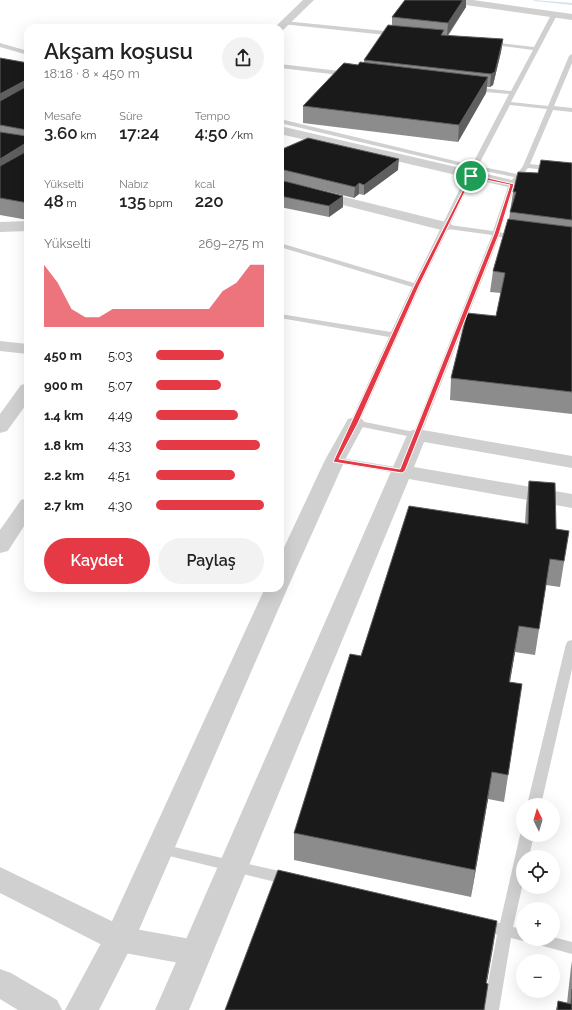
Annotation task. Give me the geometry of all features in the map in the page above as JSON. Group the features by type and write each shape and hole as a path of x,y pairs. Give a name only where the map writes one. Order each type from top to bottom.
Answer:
{"street":[{"path":"283,24 309,0"},
{"path":"451,0 572,17"},
{"path":"284,131 516,180"},
{"path":"284,186 445,226"},
{"path":"0,227 24,226"},
{"path":"0,346 24,349"},
{"path":"0,427 24,395"},
{"path":"284,573 335,460 355,423"},
{"path":"172,1010 417,436 572,462"},
{"path":"402,471 572,501"},
{"path":"0,546 24,510"},
{"path":"82,1010 118,939 275,592"},
{"path":"0,879 118,939 196,952"},
{"path":"0,983 46,1010"}],"lane":[{"path":"554,14 445,226 416,286 355,423 417,436 516,180 526,166 552,108 572,56"},
{"path":"284,25 403,35"},
{"path":"482,43 537,49"},
{"path":"0,45 24,52"},
{"path":"284,66 358,75"},
{"path":"467,88 514,93"},
{"path":"507,104 572,110"},
{"path":"284,122 472,171"},
{"path":"526,166 572,171"},
{"path":"445,226 512,236"},
{"path":"284,246 416,286"},
{"path":"284,317 394,335"},
{"path":"335,460 402,471"},
{"path":"536,798 572,644"},
{"path":"491,1010 505,931 525,842"},
{"path":"159,848 303,882"},
{"path":"474,923 516,933"},
{"path":"560,945 572,948"}],"building":[{"path":"405,0 463,0 448,23 392,17"},
{"path":"388,25 444,30 441,35 503,39 495,72 491,74 364,60"},
{"path":"0,58 24,62 24,81 0,94"},
{"path":"360,62 488,77 459,125 303,106 344,63 358,65"},
{"path":"24,88 24,129 0,125 0,101"},
{"path":"0,132 24,136 24,144 0,159"},
{"path":"308,138 399,159 364,185 359,183 355,187 284,170 284,148"},
{"path":"24,153 24,202 0,198 0,166"},
{"path":"541,160 572,163 572,220 510,212 516,192 513,192 518,172 538,173"},
{"path":"284,181 343,196 329,206 284,197"},
{"path":"508,219 572,227 572,392 451,378 467,313 496,316 505,273 493,271"},
{"path":"529,481 555,483 556,529 569,531 564,561 550,559 539,629 519,626 509,682 522,684 508,775 492,772 475,870 294,833 350,654 361,656 409,506 528,524"},
{"path":"278,870 497,921 486,983 488,984 484,1010 225,1010"},
{"path":"572,989 572,1010 557,1010 558,1001 571,1004"}],"waterway":[{"path":"535,0 572,4"}],"route":[{"path":"471,176 512,184 496,234 402,471 335,460 355,423 416,286 471,176"}]}
